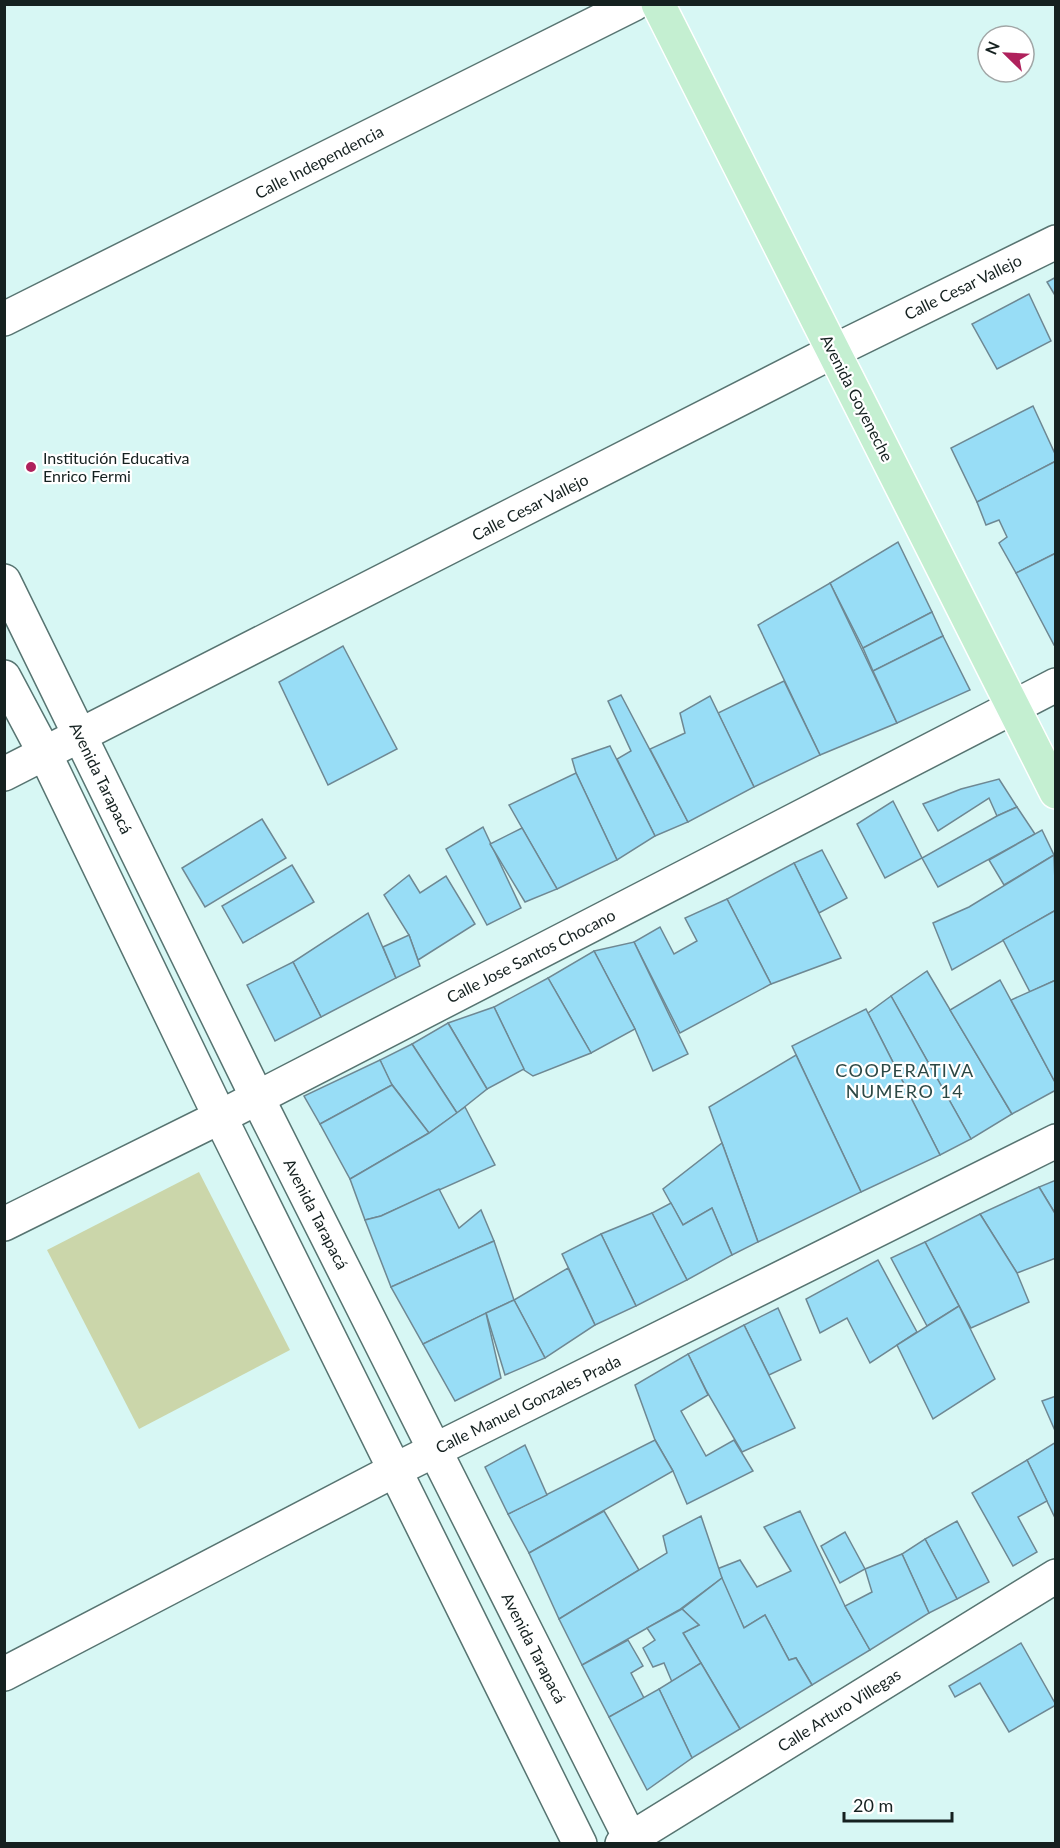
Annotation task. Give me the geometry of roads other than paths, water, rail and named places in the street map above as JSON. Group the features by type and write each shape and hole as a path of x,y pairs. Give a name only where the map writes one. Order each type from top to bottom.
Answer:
{"main road":[{"name":"Avenida Goyeneche","path":"658,4 1056,792"}],"street":[{"name":"Calle Independencia","path":"4,319 634,4"},
{"name":"Calle Cesar Vallejo","path":"4,774 834,351 1056,242"},
{"name":"Avenida Tarapacá","path":"4,581 257,1097 628,1842"},
{"path":"4,677 45,754 220,1117 580,1844"},
{"name":"Calle Jose Santos Chocano","path":"4,1224 220,1117 1056,686"},
{"name":"Calle Manuel Gonzales Prada","path":"4,1674 395,1470 1056,1141"},
{"name":"Calle Arturo Villegas","path":"628,1842 1056,1576"}],"place":[{"name":"Institución Educativa Enrico Fermi","path":"31,467"}],"district":[{"name":"COOPERATIVA NUMERO 14","path":"905,1081"}]}
